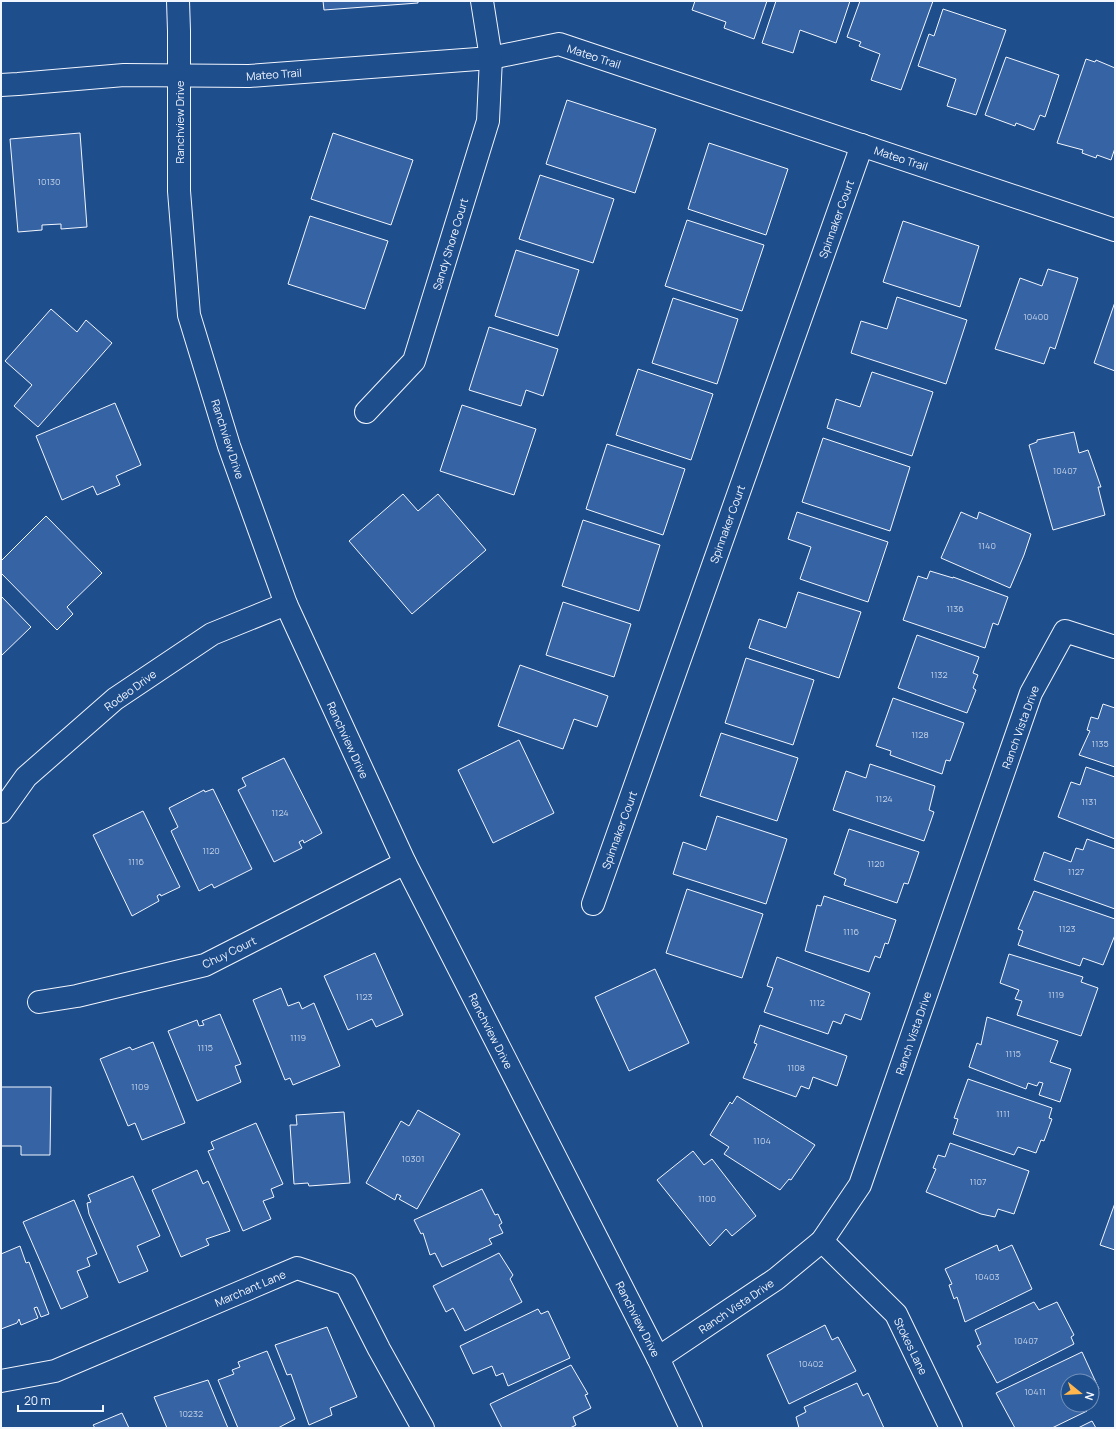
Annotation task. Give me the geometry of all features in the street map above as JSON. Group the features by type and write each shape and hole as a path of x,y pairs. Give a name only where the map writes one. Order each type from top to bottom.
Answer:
{"street":[{"name":"Ranchview Drive","path":"178,1 179,191 189,315 229,446 286,604 405,863 658,1358 691,1428"},
{"name":"Sandy Shore Court","path":"366,412 414,362 488,121 491,58 482,1"},
{"name":"Mateo Trail","path":"1,85 124,75 249,76 491,58 559,44 1115,230"},
{"name":"Spinnaker Court","path":"592,904 862,145"},
{"name":"Rodeo Drive","path":"1,812 26,777 115,699 212,634 286,604"},
{"name":"Ranch Vista Drive","path":"658,1358 776,1279 822,1241 860,1185 1031,693 1065,631 1115,648"},
{"name":"Chuy Court","path":"39,1002 77,996 205,965 405,863"},
{"name":"Stokes Lane","path":"822,1241 896,1314 951,1428"},
{"name":"Marchant Lane","path":"1,1381 55,1371 297,1268 346,1284 379,1349 423,1428"}],"building":[{"path":"323,1 418,1 418,3 324,10"},
{"path":"695,1 767,1 754,39 724,28 726,22 692,10"},
{"path":"776,1 850,1 836,43 800,30 793,53 762,43"},
{"path":"860,1 933,1 901,90 871,80 880,54 859,46 861,42 847,37"},
{"path":"943,9 1006,30 976,115 947,106 956,79 918,66 929,34 934,36"},
{"path":"1006,57 1059,75 1045,117 1040,115 1034,130 1016,123 1015,126 985,115"},
{"path":"1086,59 1095,62 1096,60 1115,68 1115,148 1111,160 1097,155 1096,158 1082,153 1083,150 1057,143"},
{"path":"567,100 656,129 635,193 546,164"},
{"path":"80,133 87,227 61,229 61,224 42,225 42,230 18,232 10,139"},
{"path":"333,133 413,160 391,225 311,199"},
{"path":"709,143 788,169 766,235 688,209"},
{"path":"540,175 614,199 593,263 519,239"},
{"path":"310,216 388,241 365,309 288,284"},
{"path":"687,220 764,245 742,311 665,286"},
{"path":"903,221 979,246 960,307 883,282"},
{"path":"516,250 579,270 558,336 495,316"},
{"path":"1048,269 1078,278 1055,349 1050,347 1044,364 995,349 1020,278 1042,286"},
{"path":"897,297 967,320 946,384 851,353 861,321 887,329"},
{"path":"673,298 738,319 717,384 652,363"},
{"path":"1115,302 1115,371 1094,363"},
{"path":"51,309 77,332 86,320 112,343 38,427 14,406 32,385 5,361"},
{"path":"489,327 558,349 543,396 526,390 521,406 469,390"},
{"path":"638,369 713,394 691,460 616,435"},
{"path":"872,372 933,392 912,456 827,428 836,399 860,407"},
{"path":"115,403 141,465 116,476 120,485 97,495 93,486 62,500 36,436"},
{"path":"462,405 536,429 514,495 440,471"},
{"path":"1074,432 1079,453 1088,450 1101,487 1098,487 1105,515 1053,530 1029,445 1037,442 1037,440"},
{"path":"823,438 910,467 890,531 802,502"},
{"path":"607,444 685,469 663,535 586,509"},
{"path":"403,494 418,511 438,494 486,550 412,614 349,541"},
{"path":"797,512 888,542 868,602 800,579 811,547 788,539"},
{"path":"961,512 977,519 979,512 1031,534 1010,588 941,558"},
{"path":"46,516 102,573 67,607 73,614 57,630 1,573 1,561"},
{"path":"583,520 660,545 639,611 562,586"},
{"path":"930,571 953,577 1008,597 998,625 993,623 985,648 903,620 918,576 927,579"},
{"path":"798,592 861,612 839,678 749,648 759,619 786,628"},
{"path":"1,596 31,627 1,656"},
{"path":"563,602 631,624 614,677 546,655"},
{"path":"917,635 979,657 973,673 978,675 973,688 976,690 967,713 898,688"},
{"path":"746,658 814,680 793,745 725,723"},
{"path":"520,665 608,696 597,727 574,719 563,749 498,726"},
{"path":"893,698 964,723 950,761 946,760 942,774 890,755 891,751 876,746"},
{"path":"1103,704 1115,708 1115,767 1079,755 1090,731 1087,730 1091,717 1098,719"},
{"path":"721,733 798,758 777,821 700,796"},
{"path":"519,740 554,813 493,843 458,770"},
{"path":"284,758 322,833 304,843 303,840 299,842 302,848 274,862 238,790 246,786 242,778"},
{"path":"870,764 935,786 929,810 934,812 924,841 833,810 846,771 866,778"},
{"path":"1086,767 1115,777 1115,839 1058,817 1071,782 1080,785"},
{"path":"213,789 252,869 214,888 212,884 199,891 171,831 178,827 169,808 204,790 205,792"},
{"path":"143,811 180,887 161,896 160,894 157,896 159,901 132,916 93,835"},
{"path":"717,816 787,839 766,904 673,874 683,842 706,850"},
{"path":"849,829 919,852 908,884 904,883 897,903 844,885 846,879 834,874"},
{"path":"1087,839 1115,849 1115,909 1034,880 1044,852 1071,862 1076,848 1083,850"},
{"path":"687,889 763,914 742,978 666,953"},
{"path":"1034,891 1115,919 1115,935 1103,965 1083,958 1080,966 1018,945 1023,931 1018,929"},
{"path":"824,896 896,920 888,944 885,943 880,958 875,956 869,972 805,951 817,905 821,906"},
{"path":"375,953 403,1015 376,1027 372,1019 348,1030 324,976"},
{"path":"1009,954 1083,977 1081,982 1098,988 1081,1036 1017,1015 1022,1001 1015,999 1019,990 1000,983"},
{"path":"777,957 870,993 861,1020 845,1014 841,1024 833,1021 828,1034 764,1012 773,988 767,986"},
{"path":"655,969 689,1043 629,1071 595,997"},
{"path":"281,988 288,1006 299,1002 302,1009 314,1003 340,1066 293,1085 290,1078 285,1080 253,1000"},
{"path":"220,1014 241,1064 235,1066 241,1082 197,1101 168,1031 197,1020 199,1026 204,1025 202,1021"},
{"path":"987,1017 1058,1041 1050,1062 1071,1069 1060,1102 1039,1095 1043,1083 1039,1082 1037,1086 1028,1083 1026,1089 969,1067 977,1043 981,1045"},
{"path":"760,1025 847,1056 837,1086 813,1077 809,1089 801,1086 796,1097 743,1078 757,1044 754,1043"},
{"path":"153,1042 185,1123 142,1140 135,1123 128,1126 100,1059 130,1047 132,1050"},
{"path":"968,1079 1052,1108 1049,1118 1052,1119 1044,1141 1041,1140 1036,1153 1018,1147 1014,1155 953,1134 958,1119 954,1118"},
{"path":"1,1087 51,1087 50,1155 21,1155 21,1146 1,1146"},
{"path":"737,1096 815,1145 791,1180 789,1179 780,1190 724,1154 729,1147 710,1135 730,1102 732,1104"},
{"path":"418,1110 460,1134 417,1209 399,1199 401,1196 397,1194 395,1200 366,1183 401,1121 409,1126"},
{"path":"344,1112 350,1183 309,1186 308,1183 294,1184 290,1125 297,1125 296,1115"},
{"path":"256,1123 283,1184 271,1189 274,1197 263,1201 271,1219 243,1231 208,1151 214,1149 211,1142"},
{"path":"950,1143 1029,1171 1014,1214 998,1209 995,1217 981,1214 926,1192 936,1169 933,1168 938,1155 945,1157"},
{"path":"693,1151 704,1165 712,1159 756,1216 732,1236 726,1229 710,1246 657,1180"},
{"path":"197,1170 203,1184 208,1181 230,1231 206,1239 209,1245 181,1257 152,1190"},
{"path":"133,1176 160,1236 137,1246 148,1271 119,1283 89,1214 87,1203 91,1202 88,1195"},
{"path":"482,1189 495,1215 498,1214 502,1223 499,1225 503,1233 489,1239 492,1244 442,1267 435,1253 430,1255 423,1233 421,1234 414,1220"},
{"path":"74,1200 97,1254 87,1258 90,1266 77,1271 88,1297 61,1309 23,1222"},
{"path":"1115,1203 1115,1250 1100,1245"},
{"path":"997,1245 999,1251 1012,1245 1032,1289 965,1322 957,1297 954,1299 949,1285 952,1284 945,1269"},
{"path":"20,1246 26,1263 29,1262 49,1314 41,1317 37,1307 34,1308 38,1318 21,1325 19,1319 17,1323 1,1329 1,1254"},
{"path":"499,1253 513,1275 510,1279 522,1302 465,1331 453,1308 446,1312 433,1286"},
{"path":"1034,1302 1039,1310 1057,1302 1074,1335 1071,1337 1074,1344 997,1383 977,1346 981,1344 975,1330"},
{"path":"538,1309 541,1314 548,1311 570,1358 508,1386 503,1373 496,1376 492,1366 473,1374 460,1346"},
{"path":"825,1325 832,1340 838,1337 856,1371 789,1404 767,1355"},
{"path":"327,1327 357,1397 330,1408 332,1415 309,1425 291,1374 287,1375 275,1345"},
{"path":"267,1351 295,1419 278,1428 238,1428 218,1380 234,1374 232,1370 240,1367 238,1362"},
{"path":"1082,1352 1092,1373 1060,1373 1060,1413 1083,1413 1052,1428 1015,1428 996,1393"},
{"path":"571,1365 588,1394 585,1395 591,1408 573,1417 576,1425 570,1428 502,1428 490,1404"},
{"path":"208,1380 228,1428 167,1428 154,1397"},
{"path":"857,1383 863,1396 868,1393 884,1428 799,1428 796,1417 806,1412 804,1407"},
{"path":"122,1413 129,1428 95,1428 93,1425"},
{"path":"1092,1421 1096,1428 1078,1428"}]}
